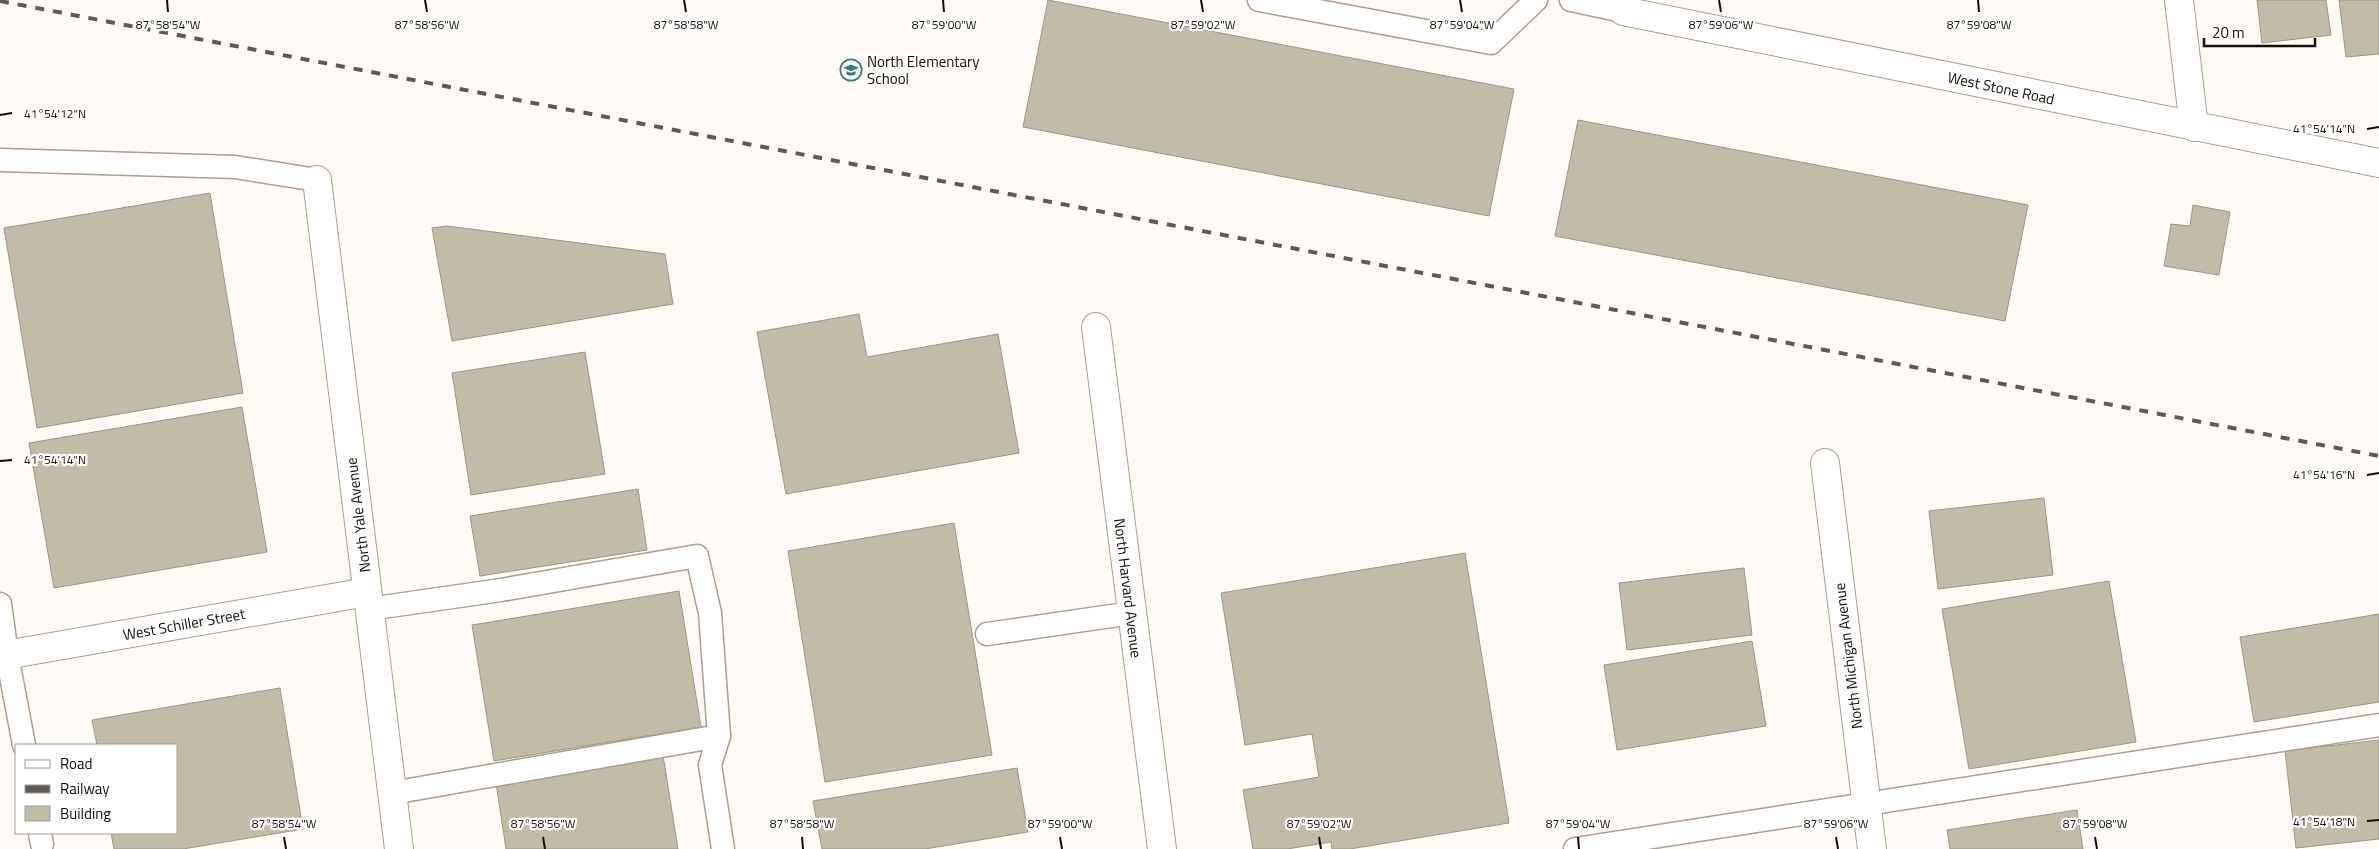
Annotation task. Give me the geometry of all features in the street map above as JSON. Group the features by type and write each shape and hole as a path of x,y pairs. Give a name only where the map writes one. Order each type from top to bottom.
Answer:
{"street":[{"path":"2179,0 2194,127"},
{"name":"West Stone Road","path":"1623,5 2194,127 2379,163"},
{"name":"North Yale Avenue","path":"317,180 399,849"},
{"name":"North Harvard Avenue","path":"1096,327 1162,849"},
{"name":"North Michigan Avenue","path":"1825,463 1872,849"},
{"name":"West Schiller Street","path":"3,655 368,600"}],"lane":[{"path":"1259,0 1491,43 1536,0"},
{"path":"1572,0 1623,5"},
{"path":"0,160 235,167 317,180"},
{"path":"368,600 501,590 697,556 710,613 718,736 710,765 723,849"},
{"path":"0,604 3,655 24,744"},
{"path":"987,634 1132,613"},
{"path":"1575,849 2379,725"},
{"path":"392,793 718,736"}],"building":[{"path":"1048,0 1514,89 1489,216 1023,127"},
{"path":"2257,0 2326,0 2331,35 2262,43"},
{"path":"2339,0 2379,0 2379,54 2346,57"},
{"path":"1578,120 2028,205 2005,321 1555,236"},
{"path":"210,193 243,393 37,428 4,228"},
{"path":"2193,205 2230,212 2219,275 2164,266 2171,224 2190,226"},
{"path":"447,226 665,254 673,304 452,341 432,228"},
{"path":"859,314 867,357 998,334 1019,453 786,494 757,332"},
{"path":"585,352 605,474 471,495 452,373"},
{"path":"242,407 267,552 54,588 29,443"},
{"path":"638,489 647,550 480,576 470,516"},
{"path":"2044,498 2053,575 1938,589 1929,511"},
{"path":"954,523 992,755 825,782 788,551"},
{"path":"1465,553 1509,823 1350,849 1332,849 1331,842 1287,849 1253,849 1243,790 1319,777 1312,734 1245,745 1221,593"},
{"path":"1744,568 1752,635 1627,650 1619,583"},
{"path":"2109,581 2136,742 1969,769 1942,609"},
{"path":"679,591 701,727 494,761 472,625"},
{"path":"2379,614 2379,702 2254,722 2240,637"},
{"path":"1752,641 1766,726 1617,750 1604,665"},
{"path":"280,688 303,829 183,849 114,849 111,834 178,834 178,744 97,744 92,720"},
{"path":"2379,740 2379,839 2296,848 2285,751"},
{"path":"663,755 678,849 506,849 496,783"},
{"path":"1017,768 1028,832 925,849 822,849 813,801"},
{"path":"2077,810 2083,849 1950,849 1947,830"}],"railway":[{"path":"0,1 2379,456"}],"place":[{"name":"North Elementary School","path":"851,70"}]}
